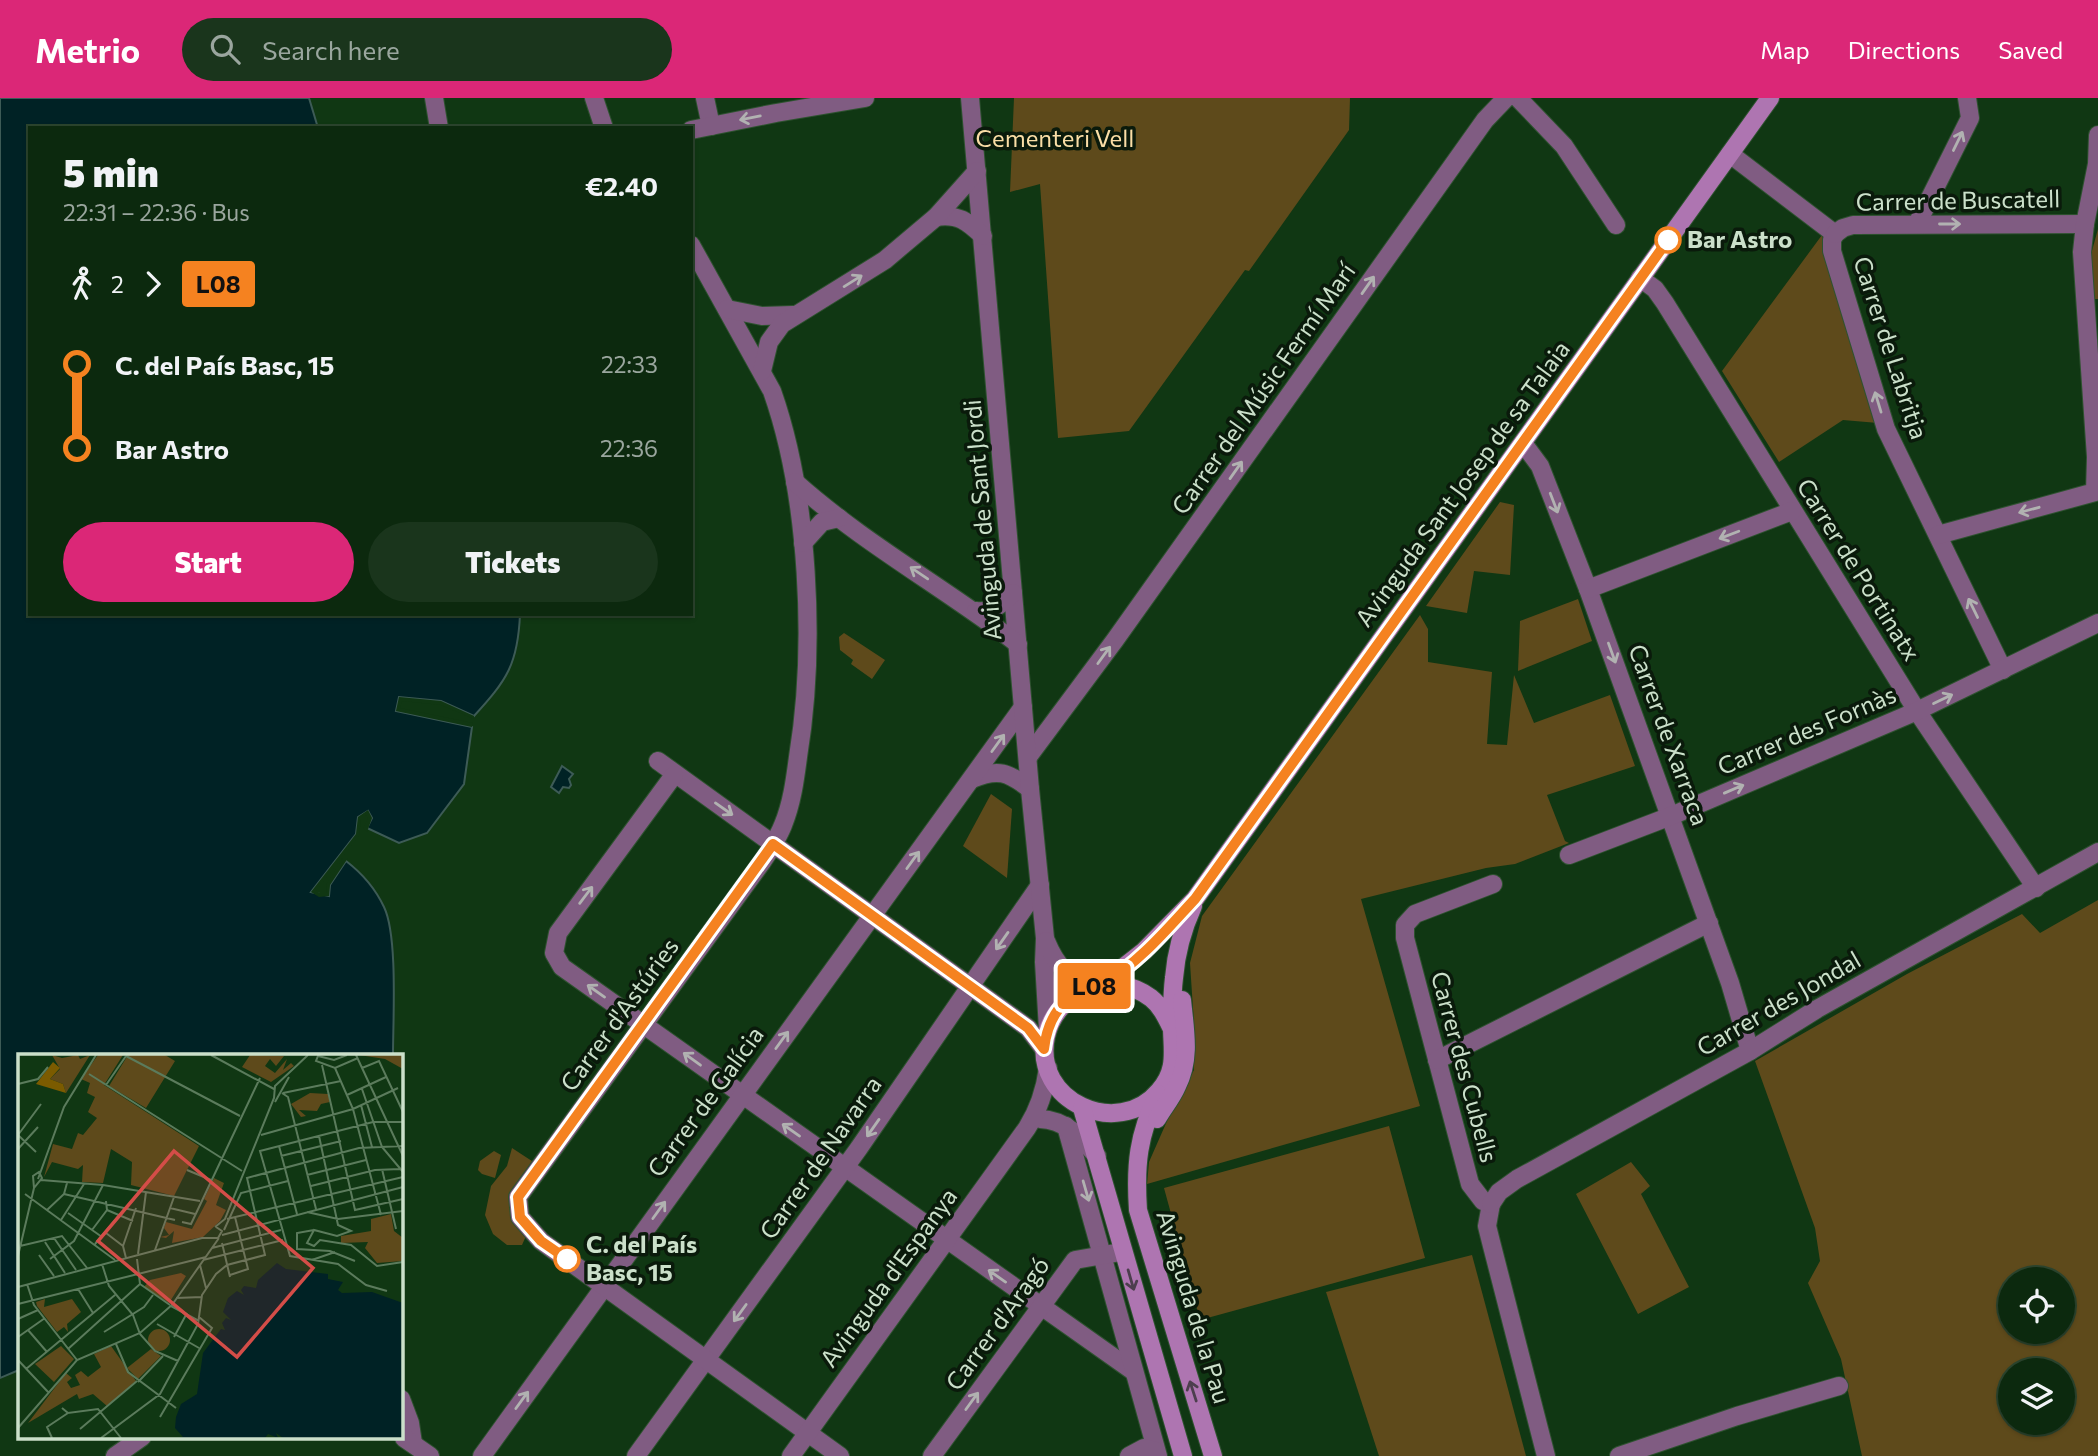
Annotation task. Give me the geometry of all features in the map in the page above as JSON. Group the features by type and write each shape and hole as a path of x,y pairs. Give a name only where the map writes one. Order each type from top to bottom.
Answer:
{"main road":[{"name":"Avinguda Sant Josep de sa Talaia","path":"1195,899 1770,98"},
{"path":"1195,899 1187,920 1174,978 1172,1028 1175,1045 1169,1077 1160,1091 1132,1110 1115,1114 1098,1113 1080,1107 1054,1083 1048,1068 1044,1049 1048,1029 1055,1014 1066,1001 1079,992 1099,985 1144,951 1195,899"},
{"path":"1137,1163 1158,1116 1177,1087 1185,1066 1186,1047 1177,958"},
{"path":"1099,985 1120,985 1137,990 1152,999 1172,1028"},
{"name":"Avinguda de la Pau","path":"1160,1091 1142,1133 1137,1163 1138,1210 1213,1456"},
{"name":"Avinguda de la Pau","path":"1080,1107 1098,1157 1183,1456"}],"street":[{"path":"434,98 439,126"},
{"path":"594,98 601,125"},
{"path":"705,98 711,126"},
{"path":"693,130 775,105 865,98"},
{"name":"Carrer del Músic Fermí Marí","path":"1028,757 1064,711 1485,120 1506,98"},
{"path":"1518,98 1564,146 1616,225"},
{"path":"1917,224 1969,118 1967,98"},
{"name":"Avinguda de Sant Jordi","path":"966,101 977,171 983,236 1045,938 1048,1029"},
{"path":"1938,535 2095,492 2097,457 2082,252 2098,164 2098,135"},
{"name":"Carrer de Labritja","path":"1730,154 1835,234 1832,251 1886,429 2003,670"},
{"path":"762,371 767,349 775,332 793,315 885,260 936,217 977,171"},
{"path":"936,217 960,217 983,236"},
{"name":"Carrer de Buscatell","path":"1835,234 1853,225 2085,224"},
{"name":"Carrer d'Astúries","path":"605,1286 541,1241 520,1217 518,1197 773,844 791,803 802,733 806,684 803,543 795,482 780,412 762,371 693,249"},
{"name":"Carrer de Portinatx","path":"1640,278 1656,289 1917,711 2036,888"},
{"path":"727,309 762,316 793,315"},
{"name":"Carrer de Xarraca","path":"1523,443 1540,466 1588,589 1709,923 1750,1051"},
{"path":"795,482 839,518 976,611 1018,644"},
{"path":"1588,589 1792,511"},
{"path":"803,543 822,522 839,518"},
{"path":"976,611 995,609 1013,593"},
{"name":"Carrer des Fornàs","path":"1569,855 1671,816 1917,711 2098,624"},
{"name":"Carrer de Galícia","path":"482,1456 1023,708"},
{"path":"658,761 1028,1028 1044,1049"},
{"path":"972,779 986,773 1006,773 1030,789"},
{"path":"674,775 558,933 554,953 562,967 1133,1371"},
{"name":"Carrer des Jondal","path":"1491,1204 1499,1192 1517,1179 1750,1051 1817,1009 2098,852"},
{"name":"Carrer des Cubells","path":"1491,1204 1483,1201 1470,1184 1405,938 1405,925 1415,914 1493,884"},
{"name":"Carrer de Navarra","path":"636,1456 844,1168 1040,885"},
{"path":"1437,1060 1709,923"},
{"name":"Avinguda de Sant Jordi","path":"1045,938 1054,961 1064,972 1099,985"},
{"name":"Avinguda d'Espanya","path":"791,1456 1033,1123 1041,1103 1048,1068"},
{"path":"1033,1123 1056,1111 1080,1107"},
{"path":"1033,1123 1058,1121 1098,1157"},
{"path":"1066,1126 1157,1453"},
{"path":"1491,1204 1487,1226 1490,1242 1546,1456"},
{"name":"Carrer d'Aragó","path":"932,1456 1075,1260 1123,1251"},
{"path":"605,1286 840,1456"},
{"path":"1619,1456 1737,1416 1839,1386"},
{"path":"402,1402 410,1423 407,1440 430,1456"},
{"path":"115,1456 141,1438"},
{"path":"1129,1456 1144,1448 1157,1453"}],"green space":[{"name":"Cementeri Vell","path":"1014,98 1350,98 1349,130 1249,271 1245,270 1129,431 1058,438 1040,184 1010,192"},
{"path":"2098,229 2098,299 2093,299 2090,258"},
{"path":"1822,235 1878,423 1843,420 1779,462 1722,371"},
{"path":"1500,502 1514,505 1510,575 1474,571 1467,613 1426,606"},
{"path":"1578,599 1592,641 1518,671 1520,621"},
{"path":"1420,615 1428,629 1428,662 1492,672 1487,744 1507,745 1514,675 1534,723 1610,695 1635,766 1547,795 1565,841 1569,843 1515,864 1486,868 1361,899 1420,1106 1147,1184 1149,1162 1171,1112 1194,1070 1190,963 1202,916"},
{"path":"844,633 885,660 872,679 851,664 853,660 840,650 839,637"},
{"path":"991,794 1012,809 1007,878 963,846"},
{"path":"2098,900 2098,1456 1862,1456 1841,1359 1808,1283 1820,1261 1815,1228 1755,1061 1907,974 2022,914 2040,933"},
{"path":"1389,1126 1425,1258 1200,1320 1164,1188"},
{"path":"512,1148 538,1165 516,1196 526,1236 522,1245 507,1245 493,1234 485,1215 491,1186 507,1166"},
{"path":"494,1151 501,1155 495,1178 478,1170 480,1161"},
{"path":"1631,1162 1650,1186 1641,1194 1689,1287 1638,1314 1576,1194"},
{"path":"1472,1255 1526,1456 1379,1456 1326,1292"}],"water":[{"path":"0,98 309,98 317,126 28,126 28,616 520,616 517,646 503,681 474,716 441,701 399,697 396,711 472,727 464,784 427,833 399,843 367,828 372,818 368,811 358,817 356,834 311,892 329,896 330,885 346,861 368,882 384,907 393,957 393,1054 18,1054 18,1370 0,1378"},
{"path":"562,766 573,774 569,779 569,788 563,787 559,793 551,787"}],"pier":[{"path":"399,697 441,701 474,716 474,719 441,705 402,701 400,708 473,723 472,727 396,711"},
{"path":"368,810 372,818 367,832 363,828 368,818 366,815 361,819 359,836 316,891 326,893 327,883 343,858 348,858 330,885 329,896 319,897 311,892 356,834 358,817"}],"bus line":[{"name":"L08","path":"567,1259 531,1231 520,1217 518,1197 773,844 1028,1028 1044,1049 1048,1029 1055,1014 1066,1001 1079,992 1102,984 1116,974 1144,951 1195,899 1668,240"}],"place":[{"name":"Bar Astro","path":"1668,240"},
{"name":"C. del País Basc, 15","path":"567,1259"}]}
